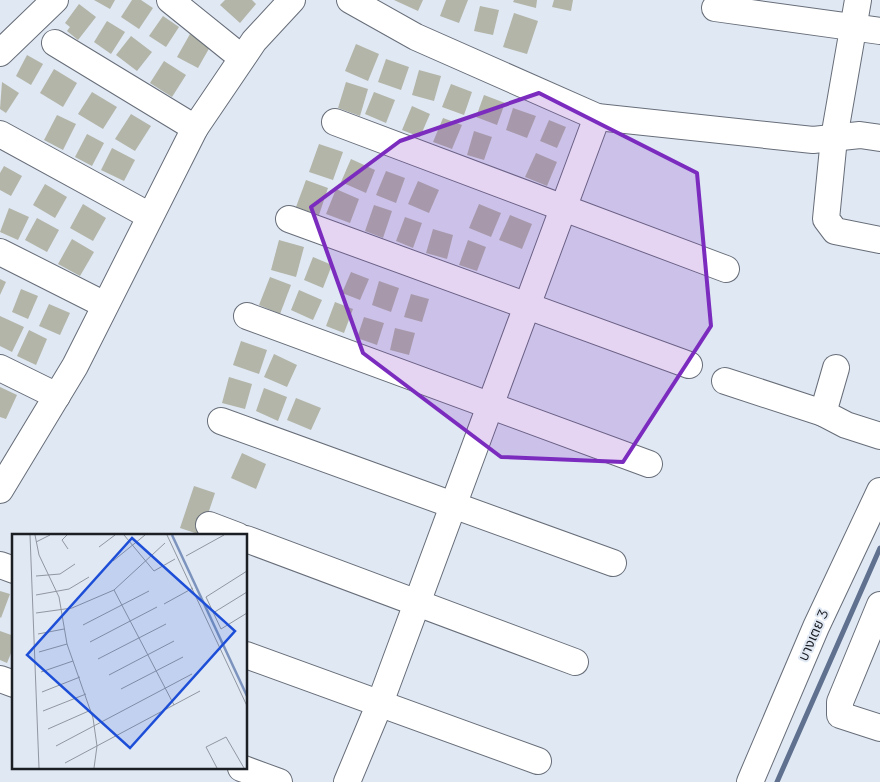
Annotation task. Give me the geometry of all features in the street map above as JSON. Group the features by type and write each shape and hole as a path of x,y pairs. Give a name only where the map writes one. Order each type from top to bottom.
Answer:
{"street":[{"path":"0,53 55,0"},
{"path":"170,0 242,58"},
{"path":"3,480 75,366 195,128 254,41 292,0"},
{"path":"350,0 416,37 597,117 813,140 860,135 880,138"},
{"path":"858,0 868,30 834,138 827,222 835,230 880,240"},
{"path":"715,8 868,30"},
{"path":"55,42 195,128"},
{"path":"347,782 380,703 597,117"},
{"path":"334,122 726,270"},
{"path":"0,134 150,216"},
{"path":"289,219 526,308 688,365"},
{"path":"0,252 105,305"},
{"path":"247,316 491,404 649,464"},
{"path":"0,368 57,396"},
{"path":"823,413 836,368"},
{"path":"725,381 823,413 846,425 880,436"},
{"path":"221,422 613,563"},
{"name":"บางเตย 3","path":"750,782 816,626 880,490"},
{"path":"209,525 233,534"},
{"path":"248,540 575,662"},
{"path":"0,565 12,569"},
{"path":"878,616 840,702 840,715 880,728"},
{"path":"248,656 538,761"},
{"path":"0,679 12,683"},
{"path":"246,770 279,782"}],"highlighted area":[{"path":"539,93 697,173 711,326 623,462 501,457 363,353 311,207 400,141"}],"building":[{"path":"94,0 115,0 110,9"},
{"path":"132,0 141,0 153,8 139,29 121,17"},
{"path":"225,0 252,0 256,4 240,23 220,5"},
{"path":"394,0 423,0 418,11"},
{"path":"446,0 468,0 459,23 440,16"},
{"path":"514,0 537,0 536,8 513,2"},
{"path":"554,0 573,0 571,11 552,7"},
{"path":"79,4 96,17 78,40 67,31 70,27 65,23"},
{"path":"480,6 499,10 493,35 474,31"},
{"path":"514,13 538,21 527,54 503,47"},
{"path":"163,16 179,27 166,47 149,36"},
{"path":"107,21 125,32 111,54 94,42"},
{"path":"190,34 211,45 198,68 177,57"},
{"path":"131,36 152,52 137,71 116,55"},
{"path":"356,44 379,54 368,81 345,71"},
{"path":"27,55 43,64 31,85 16,76"},
{"path":"386,59 409,67 401,90 378,82"},
{"path":"164,61 186,75 172,97 150,83"},
{"path":"54,69 77,83 63,107 40,93"},
{"path":"419,70 441,76 434,101 412,95"},
{"path":"2,82 19,93 6,113 0,109"},
{"path":"346,82 368,89 360,116 338,108"},
{"path":"451,84 472,92 464,115 442,107"},
{"path":"92,92 117,107 103,129 78,114"},
{"path":"374,92 395,100 386,123 365,114"},
{"path":"484,95 505,103 497,125 476,117"},
{"path":"412,106 430,114 420,137 402,130"},
{"path":"513,108 536,116 527,138 506,130"},
{"path":"131,114 151,126 135,151 115,139"},
{"path":"57,115 76,124 63,150 44,140"},
{"path":"443,118 462,125 452,149 433,142"},
{"path":"549,120 566,127 557,148 540,141"},
{"path":"474,131 492,137 484,160 467,155"},
{"path":"87,134 104,143 92,166 75,157"},
{"path":"319,144 343,152 333,180 309,172"},
{"path":"112,148 135,160 124,181 101,170"},
{"path":"536,153 557,162 547,186 525,177"},
{"path":"351,159 375,170 366,193 341,182"},
{"path":"4,166 22,176 11,196 0,190 0,173"},
{"path":"386,171 405,178 396,203 376,195"},
{"path":"306,180 328,188 319,215 296,207"},
{"path":"418,181 439,190 429,213 408,204"},
{"path":"45,184 67,197 55,218 33,205"},
{"path":"336,189 359,199 350,223 326,214"},
{"path":"83,204 106,218 93,241 70,228"},
{"path":"479,204 501,213 491,237 469,228"},
{"path":"374,205 392,211 383,238 365,231"},
{"path":"9,208 29,217 18,240 0,232"},
{"path":"510,215 532,224 522,249 499,240"},
{"path":"405,217 422,223 413,248 396,241"},
{"path":"37,218 59,230 47,252 25,240"},
{"path":"433,229 453,235 447,259 426,253"},
{"path":"72,239 94,252 80,276 58,264"},
{"path":"279,240 304,247 296,277 271,270"},
{"path":"468,240 486,247 477,271 459,265"},
{"path":"313,257 332,265 323,288 304,280"},
{"path":"351,272 369,279 360,300 342,293"},
{"path":"270,277 291,285 280,314 259,305"},
{"path":"0,279 6,282 0,295"},
{"path":"379,281 399,288 391,312 372,305"},
{"path":"21,289 38,296 28,319 12,312"},
{"path":"299,290 322,300 313,320 291,310"},
{"path":"411,294 429,299 422,322 404,317"},
{"path":"335,302 353,309 344,333 326,326"},
{"path":"49,304 70,313 60,335 39,326"},
{"path":"0,316 24,327 12,352 0,346"},
{"path":"364,317 384,323 377,345 357,338"},
{"path":"395,328 415,333 409,355 390,350"},
{"path":"29,330 47,339 36,365 17,356"},
{"path":"241,341 267,350 259,374 233,365"},
{"path":"274,354 297,365 287,387 264,377"},
{"path":"229,377 252,384 245,409 222,403"},
{"path":"0,387 17,395 6,419 0,417"},
{"path":"264,388 287,397 278,421 256,411"},
{"path":"296,398 321,408 311,430 287,420"},
{"path":"242,453 266,464 256,489 231,478"},
{"path":"194,486 215,493 201,534 180,528"},
{"path":"0,591 10,594 1,618 0,617"},
{"path":"0,631 12,635 12,651 7,663 0,660"}],"waterway":[{"path":"777,782 880,548"}]}
